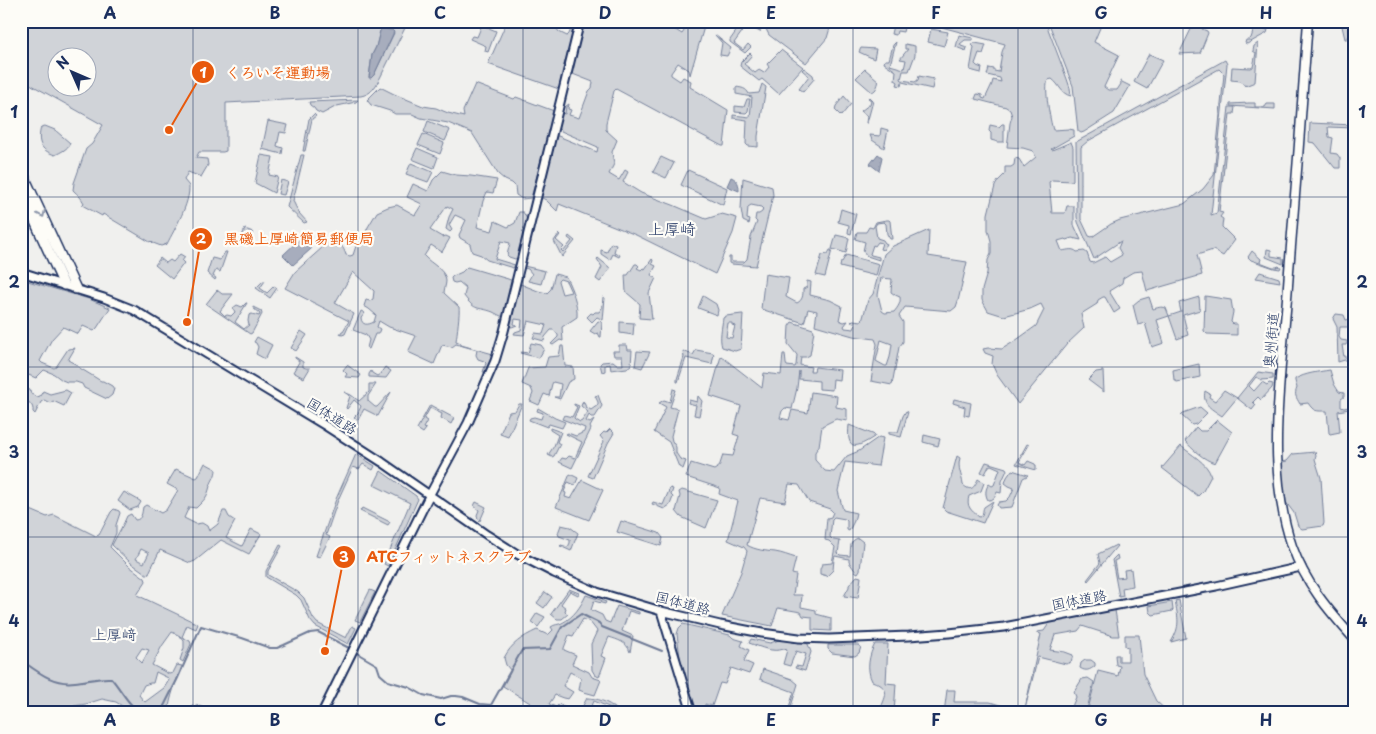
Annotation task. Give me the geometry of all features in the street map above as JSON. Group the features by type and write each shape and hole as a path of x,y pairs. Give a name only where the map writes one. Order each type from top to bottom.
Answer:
{"main road":[{"name":"奥州街道","path":"1308,21 1280,385 1277,438 1278,481 1281,507 1292,546 1301,567 1318,596 1355,640"},
{"path":"21,170 76,289"},
{"path":"21,191 64,286"}],"street":[{"path":"322,713 429,496 468,423 495,360 504,331 580,21"},
{"name":"国体道路","path":"21,272 104,298 134,310 326,426 382,462 487,535 548,570 597,592 661,611 738,629 762,634 829,639 949,633 1004,627 1216,586 1301,567"},
{"path":"661,611 692,713"}],"shaded area":[{"path":"21,21 406,22 406,26 378,82 367,94 361,96 226,103 226,151 199,152 196,158 207,159 208,165 201,177 188,172 184,180 189,186 185,208 167,244 161,246 150,242 103,214 102,216 82,205 83,201 73,190 86,149 92,144 103,125 55,98 98,98 98,48 48,48 48,94 21,79","holes":["380,31 394,33 374,75 369,77 372,55"]},
{"path":"507,21 542,21 567,36 574,21 667,21 666,24 682,34 686,21 697,21 704,27 690,75 689,70 678,63 671,75 680,81 683,77 691,81 690,87 728,110 724,146 616,89 606,123 606,130 617,140 612,152 614,164 609,174 619,180 625,170 628,172 623,182 641,193 706,219 722,214 737,218 733,233 715,274 636,235 559,204 557,211 540,197 556,136 597,152 598,147 558,128 562,113 565,114 566,106 569,104 568,109 571,110 569,115 579,118 593,82 565,71 559,89 488,64"},
{"path":"741,21 763,21 760,32 747,25 734,43 743,50 748,44 751,47 745,53 730,42 742,23"},
{"path":"768,21 813,21 830,28 827,38 806,63 769,35 766,29"},
{"path":"894,21 905,23 903,32 897,31 896,35 891,34"},
{"path":"919,21 1045,21 1067,79 1071,96 1065,93 1055,81 1052,79 1048,80 1047,97 1053,130 1074,130 1074,136 1051,149 1071,142 1073,147 1073,180 1052,180 1049,182 1052,213 1065,213 1067,206 1074,206 1074,225 1081,240 1072,238 1058,241 1062,251 1084,251 1087,253 1090,262 1093,263 1105,257 1110,262 1122,255 1118,248 1121,241 1094,259 1077,217 1076,142 1225,60 1227,64 1211,215 1217,213 1229,107 1235,107 1234,114 1230,114 1219,212 1223,213 1220,217 1223,219 1222,227 1235,240 1223,256 1213,250 1197,255 1202,275 1147,291 1142,271 1133,272 1123,278 1122,283 1109,291 1120,309 1114,313 1105,297 1103,297 1098,300 1097,304 1081,314 1084,328 1067,344 1018,404 997,375 992,364 993,356 985,353 983,349 1002,349 1015,341 1036,326 1044,310 1041,304 1004,316 988,311 982,300 982,290 991,254 988,214 995,186 1005,174 1005,167 1014,165 1015,158 1019,159 1024,167 1036,157 1033,151 1007,147 1012,116 1010,110 1006,107 975,99 977,94 982,95 982,98 985,99 993,80 1001,82 1000,78 987,75 989,68 999,72 1005,44","holes":["1219,69 1224,74 1214,175 1203,189 1184,204 1120,220 1092,237 1089,236 1081,219 1081,147 1088,141"]},
{"path":"1048,21 1068,24 1069,21 1099,21 1102,23 1094,42 1119,55 1104,87 1108,90 1117,90 1121,84 1120,81 1130,86 1114,113 1081,133 1078,131 1073,86"},
{"path":"1195,21 1205,21 1202,24 1202,29 1208,33 1200,53 1179,54"},
{"path":"1348,21 1349,35 1345,39 1341,22"},
{"path":"482,25 496,31 488,52 485,51 486,46 470,39 472,36 477,37"},
{"path":"1255,26 1268,30 1267,33 1247,44 1245,43 1246,40 1251,38"},
{"path":"931,29 948,32 944,46 928,42"},
{"path":"715,35 731,48 727,56 720,55 722,43"},
{"path":"959,35 973,38 973,40 965,40 960,44 967,48 966,51 956,47"},
{"path":"896,42 890,65 904,69 906,60 900,59 908,49 905,49 905,44 915,46 915,55 909,71 903,71 901,79 915,82 919,76 934,79 932,89 902,82 901,86 897,85 898,82 895,80 896,71 884,63 885,60 889,60 893,45"},
{"path":"1258,43 1255,82 1245,86 1241,81 1231,80 1232,67 1253,67 1256,53 1253,51 1254,46"},
{"path":"972,44 986,45 983,54 979,53 975,64 982,68 981,73 970,70 974,47"},
{"path":"861,48 876,49 874,59 859,52"},
{"path":"781,50 803,67 779,94 762,79 759,81 740,66 741,62 750,53 752,55 744,64 755,73 759,70 764,73 769,67 767,64"},
{"path":"1149,54 1163,60 1147,89 1134,82"},
{"path":"804,68 813,75 814,79 803,92 799,89 809,76 802,70"},
{"path":"865,69 879,81 876,89 872,92 856,78"},
{"path":"475,84 514,99 516,97 554,111 531,198 522,199 516,195 515,186 498,174 472,133 448,123 421,118 412,114 395,114 371,105 367,100 380,87 423,106 464,117 463,111"},
{"path":"762,84 766,87 758,147 748,146 746,144 747,120 733,118 733,115 750,117 752,97 736,94 736,87 745,89 749,94 759,93"},
{"path":"844,96 851,104 841,116 835,110"},
{"path":"869,97 873,101 866,123 867,116 861,111 870,104 871,100"},
{"path":"747,99 750,99 748,111 746,113 735,112 735,106 744,107"},
{"path":"358,100 337,106 322,114 316,111 309,102"},
{"path":"1255,103 1255,107 1275,104 1275,109 1230,106 1230,104"},
{"path":"314,114 316,116 312,119 305,151 303,151 309,119"},
{"path":"268,121 288,125 286,133 280,132 277,146 283,148 282,154 262,149"},
{"path":"428,121 450,130 445,141 424,132"},
{"path":"1310,123 1354,125 1354,128 1328,127 1329,137 1333,138 1331,153 1337,154 1340,158 1340,168 1335,168 1315,143 1309,142"},
{"path":"1004,124 1004,142 991,140 990,125 999,127"},
{"path":"45,126 55,130 70,143 68,147 55,155 46,151 41,145 39,137 41,127"},
{"path":"881,128 888,130 884,148 872,140 870,135 880,136"},
{"path":"423,134 444,143 440,154 418,145"},
{"path":"417,148 438,157 434,168 412,159"},
{"path":"261,155 273,157 269,175 278,177 274,193 255,183"},
{"path":"301,155 304,155 293,201 299,213 307,222 304,223 287,207"},
{"path":"661,157 674,163 666,178 653,172"},
{"path":"411,163 433,172 428,182 406,174"},
{"path":"688,170 727,188 723,205 681,185"},
{"path":"442,171 456,175 497,180 493,193 487,192 483,201 477,227 492,231 495,221 508,227 515,223 519,212 523,212 527,219 518,258 515,259 507,255 510,243 501,241 495,259 515,265 513,268 487,260 481,255 472,252 470,244 460,238 459,235 466,220 455,215 449,225 452,230 450,232 446,229 453,209 447,206 430,230 442,237 450,238 442,252 431,245 424,256 444,274 446,281 444,293 459,307 456,341 461,343 461,345 493,354 487,373 483,372 486,363 478,359 476,355 477,350 456,344 452,347 442,345 434,364 408,352 416,336 389,327 379,321 377,327 380,329 378,334 375,334 369,349 367,348 369,340 366,335 353,330 361,311 365,313 361,318 364,324 374,322 376,315 364,306 366,300 370,301 373,299 374,291 353,272 335,303 354,314 345,334 342,335 340,334 349,321 285,288 295,272 324,248 327,242 337,242 343,247 346,255 353,255 358,240 365,234 377,212 397,205 415,215 422,204 407,197 413,184 428,191 433,180"},
{"path":"743,178 772,187 773,195 756,266 729,263 729,257 731,257 733,262 744,262 747,259 751,237 757,222 755,220 756,214 762,212 763,209 751,205 748,207 747,219 750,220 749,224 743,221 741,209"},
{"path":"281,180 288,182 284,195 278,194"},
{"path":"841,209 856,214 851,234 848,233 849,225 838,222"},
{"path":"890,221 892,239 887,234 886,224 884,222 877,223 875,226 877,238 887,244 883,250 880,249 882,243 878,242 875,246 873,245 870,254 879,257 879,260 867,256 863,251 865,242 855,239 857,232 866,232 869,227 873,228 876,222"},
{"path":"245,229 253,232 249,242 241,238"},
{"path":"929,230 928,256 967,262 958,301 956,307 951,311 905,307 899,316 903,322 903,342 899,347 892,385 871,381 877,344 875,339 853,336 815,325 817,311 808,309 804,323 761,309 765,274 789,278 786,297 797,303 802,299 803,289 807,287 807,281 811,282 810,295 830,300 842,306 839,320 848,321 844,326 845,328 854,329 856,324 851,322 853,320 862,321 868,300 873,294 884,254 893,246","holes":["881,278 892,279 891,292 900,297 899,305 894,312 885,313 882,311 878,295","881,340 892,344 887,366 876,361"]},
{"path":"559,234 556,240 564,247 561,250 563,252 572,241 568,238 569,236 575,241 562,257 554,241"},
{"path":"836,235 849,238 846,253 832,249"},
{"path":"611,243 616,245 614,252 620,255 619,257 613,254 610,260 601,254 601,250 607,252"},
{"path":"1267,249 1271,250 1271,256 1283,258 1283,264 1266,257"},
{"path":"832,250 825,277 816,275 822,255 828,254"},
{"path":"1252,251 1261,259 1260,262 1273,267 1281,267 1280,269 1274,268 1251,260 1248,257"},
{"path":"225,252 227,252 220,272 216,270 213,276 216,278 215,280 207,273 212,258 220,260"},
{"path":"180,254 185,257 182,261 184,263 172,279 155,265 160,258 166,263 170,260 173,262"},
{"path":"846,255 879,264 876,276 840,267"},
{"path":"598,258 610,269 600,282 596,279 602,267"},
{"path":"652,259 652,264 656,266 651,275 656,278 649,293 652,319 639,318 640,304 626,292 625,275 628,275 635,264 641,270 645,269"},
{"path":"524,266 545,271 541,284 528,281 532,274"},
{"path":"467,267 547,293 551,289 555,274 566,277 576,302 577,317 562,327 563,341 560,340 553,345 551,344 558,337 554,330 551,330 544,341 533,338 535,333 543,334 546,325 528,321 524,335 514,334 521,330 522,320 515,319 514,324 517,325 512,327 509,326 511,317 503,317 471,304 464,296 466,288 459,282 452,282 451,278 453,276 462,272","holes":["560,279 566,281 571,292 562,294 558,281"]},
{"path":"1260,272 1279,278 1280,282 1256,278"},
{"path":"21,279 89,299 110,308 94,331 83,326 78,334 63,327 52,339 40,361 54,368 68,349 75,348 68,360 112,386 114,389 112,395 107,399 84,388 82,384 67,382 44,370 36,378 21,372"},
{"path":"265,281 260,288 267,293 274,286 277,288 270,298 256,288"},
{"path":"217,290 222,294 233,294 220,311 225,316 231,316 235,312 233,308 237,305 242,307 247,303 235,322 244,329 249,325 249,315 259,316 260,314 253,307 261,311 262,314 252,333 250,334 206,304"},
{"path":"703,296 716,304 717,315 698,308"},
{"path":"1205,296 1231,300 1233,312 1231,322 1237,324 1237,335 1207,334 1204,331"},
{"path":"603,297 605,298 603,320 597,317 592,322 587,317 591,313 599,312 602,308"},
{"path":"1149,297 1153,309 1166,308 1169,316 1157,320 1164,343 1152,347 1145,323 1138,325 1133,305 1139,300"},
{"path":"1199,297 1200,310 1183,315 1188,335 1177,339 1169,316 1181,312 1179,303"},
{"path":"743,314 741,349 735,351 722,347 721,329 723,318","holes":["728,323 732,323 735,326 732,338 726,337"]},
{"path":"1336,314 1344,315 1346,320 1355,318 1355,321 1350,322 1350,327 1340,327 1339,337 1341,340 1347,341 1346,345 1342,345 1344,357 1348,357 1348,359 1338,362 1337,327 1333,319"},
{"path":"598,321 602,322 601,337 598,333 595,334 590,331"},
{"path":"620,322 634,323 633,335 620,333"},
{"path":"792,322 814,331 810,355 801,357 800,365 811,367 810,371 814,371 815,367 840,370 839,380 833,379 832,390 819,389 819,381 799,379 799,371 792,409 785,408 780,418 789,420 792,410 808,413 811,392 837,396 836,407 847,409 847,421 836,419 822,426 819,446 815,452 815,460 825,471 834,472 847,456 859,451 879,437 883,438 878,466 845,462 838,491 843,510 856,513 849,531 847,530 847,521 845,519 834,517 832,519 830,537 833,540 840,541 838,553 840,555 850,556 851,545 855,539 858,538 863,542 858,573 849,562 849,559 835,556 833,570 827,576 820,574 822,564 832,563 835,547 825,540 827,518 831,517 833,512 830,509 809,502 799,485 789,484 785,502 760,498 747,545 796,558 792,574 796,575 793,595 802,595 801,607 816,610 816,614 831,618 831,631 812,630 812,617 803,616 801,612 778,608 772,626 722,616 741,572 747,551 744,547 728,540 738,501 719,494 720,488 686,477 691,463 714,470 719,467 723,455 733,456 739,436 733,434 741,406 710,396 721,356 762,388 764,373 781,375 783,354 785,354 787,366 795,367 796,365 797,355 788,344 789,326"},
{"path":"301,331 307,335 296,351 291,348"},
{"path":"1355,333 1355,358 1353,358 1350,346"},
{"path":"257,337 272,345 265,359 256,354 258,347 254,342"},
{"path":"531,343 541,345 544,349 539,358 520,353 528,353"},
{"path":"619,345 627,345 628,350 632,350 631,365 627,368 611,370 610,364 605,365 605,371 602,372 600,364 602,362 613,361 618,365 623,365 622,356 614,356 613,351 619,351"},
{"path":"561,346 563,346 565,366 573,367 574,379 568,382 560,399 554,397 559,397 561,384 553,382 549,396 544,394 539,405 530,401 533,393 531,388 522,384 528,368 545,367 548,357 559,356"},
{"path":"696,350 713,353 712,364 686,358 677,382 684,357 683,351 693,355"},
{"path":"637,351 650,352 642,368 635,366"},
{"path":"295,357 303,362 303,367 310,368 304,378 293,372 299,362"},
{"path":"1199,364 1200,377 1177,382 1174,380 1173,370"},
{"path":"347,365 361,375 359,378 345,377 347,374 343,370"},
{"path":"385,367 391,371 386,378 369,377 371,371 377,376"},
{"path":"1330,370 1334,384 1339,392 1344,393 1344,397 1341,399 1341,407 1353,406 1355,392 1355,408 1338,411 1340,432 1330,434 1327,411 1316,410 1308,403 1300,404 1296,396 1295,379 1308,374"},
{"path":"1103,371 1104,392 1088,380 1096,372"},
{"path":"1258,372 1273,374 1273,379 1262,380 1256,377 1249,386 1254,391 1262,382 1267,385 1269,383 1273,384 1272,388 1261,400 1258,397 1253,402 1256,405 1252,410 1237,398"},
{"path":"369,384 376,384 368,396 368,401 375,407 391,392 378,416 364,409 358,420 354,417 361,406 354,400 347,409 350,396 344,392 359,401 369,392"},
{"path":"21,389 30,390 31,394 37,397 43,391 50,394 66,390 71,393 64,406 53,401 50,403 44,400 35,414 30,403 21,399"},
{"path":"673,389 676,390 670,407 678,409 671,436 676,447 676,453 680,459 686,461 683,469 679,467 669,442 654,432 666,407 659,403 664,400 670,402"},
{"path":"1224,390 1237,398 1222,416 1211,409 1206,403 1204,396 1205,391 1215,401"},
{"path":"598,395 602,406 595,417 589,415 586,421 590,423 594,420 572,468 559,462 562,458 566,459 569,456 575,458 582,442 566,434 576,436 584,432 585,428 562,419 564,415 572,417 577,407 574,404 579,406 574,418 580,422 582,421 588,412 581,406 583,401 586,407 591,410 598,405 595,396"},
{"path":"698,396 702,401 699,416 694,415 696,405 688,403 689,400 697,402"},
{"path":"954,399 971,403 969,416 964,415 965,407 953,403"},
{"path":"519,404 522,404 508,437 500,434 509,412 515,411"},
{"path":"430,405 454,418 451,424 441,418 442,414 430,408 424,419 427,421 423,428 426,429 423,433 417,429"},
{"path":"1200,407 1207,413 1196,424 1192,425 1181,415 1183,413"},
{"path":"538,408 565,422 562,428 549,424 547,427 529,420 534,417 541,419 543,413 537,411"},
{"path":"906,411 908,412 901,437 889,434 889,432 898,432"},
{"path":"1217,420 1232,432 1215,463 1203,457 1185,441 1196,427 1200,431 1206,431"},
{"path":"849,425 875,435 862,444 851,444 849,440"},
{"path":"550,428 561,432 557,442 560,444 552,457 548,455 558,435 550,430"},
{"path":"610,429 614,433 593,478 588,476 604,441 600,436"},
{"path":"924,435 940,439 938,446 923,442"},
{"path":"1027,444 1029,445 1019,462 1025,465 1028,461 1035,464 1036,470 1016,464"},
{"path":"1181,446 1203,463 1211,476 1198,496 1162,468"},
{"path":"1315,452 1315,459 1321,478 1324,523 1323,526 1302,529 1298,526 1294,513 1285,501 1280,465 1293,454"},
{"path":"356,454 375,466 373,470 363,464 359,469 353,467 338,500 326,535 330,537 320,557 316,556 336,499"},
{"path":"957,456 960,458 959,468 963,485 970,489 978,479 984,483 981,491 969,496 968,503 972,510 979,517 984,507 993,501 983,523 946,511 943,508"},
{"path":"986,462 1006,468 1007,470 1002,481 1001,493 997,492 994,498 990,500 986,496 987,488 989,484 994,485 1000,469 991,465 985,474 981,472"},
{"path":"205,463 216,469 215,476 205,498 196,508 189,507 184,518 196,524 202,523 207,526 209,531 218,524 223,511 226,511 229,517 235,521 226,538 242,546 251,529 261,534 249,554 221,540 190,563 160,550 148,575 131,563 112,545 127,516 131,514 135,520 139,519 143,507 146,505 161,513 166,510 178,490 167,484 176,469 196,478","holes":["141,549 149,553 144,563 136,559"]},
{"path":"1012,470 1028,475 1023,478 1012,507 999,508 997,505 999,502 1006,501 1014,488 1005,483"},
{"path":"381,471 418,499 388,566 384,564 410,503 374,485"},
{"path":"570,474 578,478 575,485 568,482 564,492 566,493 565,497 571,499 582,480 603,490 589,520 556,507"},
{"path":"670,488 673,489 671,495 673,497 670,505 664,509 652,504 653,502 663,505"},
{"path":"682,490 717,500 706,528 681,517 676,511 680,496 679,492"},
{"path":"124,492 141,502 138,507 130,510 118,501"},
{"path":"476,502 486,507 480,521 477,515 479,510 474,506"},
{"path":"21,506 47,517 54,515 96,536 99,535 111,512 114,509 119,511 116,533 110,547 129,566 145,578 146,581 137,595 198,624 196,629 187,625 182,637 190,641 191,644 183,662 180,660 184,641 180,636 172,632 152,665 169,674 173,673 177,665 182,666 175,683 168,713 133,713 116,702 102,699 73,706 71,713 40,713 24,707 21,710","holes":["142,648 149,650 142,663 136,657","156,672 169,680 164,688 145,702 139,695 144,685 153,683"]},
{"path":"362,508 390,522 388,525 360,511"},
{"path":"621,521 659,533 663,538 661,546 617,532"},
{"path":"561,525 570,527 578,533 571,551 560,546 568,547 570,543 570,540 559,536 558,533"},
{"path":"280,545 282,546 268,571 268,575 298,592 304,598 317,623 346,638 352,626 356,628 348,644 315,626 310,620 301,600 296,595 266,577 266,571"},
{"path":"1116,545 1088,581 1100,563 1098,554"},
{"path":"1117,555 1118,559 1114,561 1117,578 1125,577 1124,570 1131,569 1133,586 1122,588 1123,596 1119,597 1112,560"},
{"path":"857,576 861,577 858,598 844,596 849,585"},
{"path":"569,589 579,593 578,595 570,591 561,604 566,608 565,611 568,614 562,619 557,619 551,614"},
{"path":"370,590 375,592 360,622 355,620"},
{"path":"545,592 552,597 544,608 537,603"},
{"path":"586,595 606,602 605,604 594,601 591,610 602,615 605,621 610,623 617,606 639,612 639,614 629,611 622,631 633,636 630,652 619,640 609,637 601,656 606,658 599,677 595,675 592,670 591,644 597,631 590,622 583,619 573,636 569,635 564,650 576,655 572,664 589,672 592,677 601,680 595,695 579,690 581,678 570,672 563,686 573,692 568,699 555,695 549,704 556,707 559,704 574,713 546,713 503,686 511,671 506,665 504,658 522,638 537,630 548,635 553,630 551,627 566,621 574,614"},
{"path":"1179,600 1186,638 1171,642 1176,631 1178,617 1175,601"},
{"path":"1172,602 1172,611 1153,615 1150,612 1149,606"},
{"path":"1115,610 1119,636 1113,636 1082,626 1078,631 1055,635 1050,650 1073,655 1071,662 1066,664 1038,657 1024,713 1041,634 1037,632 1044,631 1050,622"},
{"path":"537,613 545,617 538,627 531,622"},
{"path":"683,624 730,635 743,641 741,646 749,650 744,661 753,665 749,674 731,668 725,684 720,683 712,706 705,704 705,708 699,713 694,713 681,665 677,634"},
{"path":"1125,635 1139,635 1143,674 1156,701 1169,713 1087,713 1098,671 1118,676 1120,666 1116,665 1115,655 1119,655 1119,661 1128,661 1128,647 1125,646"},
{"path":"751,639 770,643 779,640 808,644 811,652 805,671 795,668 796,666 802,667 806,654 796,651 790,666 783,664 787,650 762,648 749,643"},
{"path":"875,644 888,644 886,683 896,684 894,713 879,713 886,694 883,687 872,681 869,672 870,657"},
{"path":"828,645 858,645 861,647 859,653 855,656 832,653 828,649"},
{"path":"1085,660 1091,660 1095,663 1095,666 1088,670 1080,668 1081,663"},
{"path":"763,669 792,679 798,684 789,713 787,713 794,692 760,679"},
{"path":"1088,678 1094,682 1086,713 1071,713 1076,697 1074,692 1082,679"},
{"path":"947,690 955,690 954,702 990,702 1010,708 1008,713 944,713"},
{"path":"587,698 602,701 616,710 594,701 589,713 579,713"},
{"path":"196,705 218,713 206,710 205,713 183,713 187,708"}],"water":[{"path":"382,29 394,32 374,75 369,78 372,55"},
{"path":"878,154 882,157 879,171 870,164"},
{"path":"731,177 738,182 739,191 727,186"},
{"path":"301,238 311,249 293,265 283,255"}],"waterway":[{"path":"355,652 377,665 380,674 388,681 409,687 423,695 441,699 451,696 463,697 480,704 491,705 522,650 550,649 562,627 581,614 599,623 602,627 662,651"},
{"path":"159,713 177,680 201,626 270,648 277,648 310,633 318,632 351,649"},
{"path":"21,660 46,677 60,682 111,678 134,708 145,713"}],"railway":[{"path":"1354,21 1355,34"}],"place":[{"name":"くろいそ運動場","path":"169,130"},
{"name":"黒磯上厚崎簡易郵便局","path":"187,322"},
{"name":"ATCフィットネスクラブ","path":"325,651"}],"district":[{"name":"上厚崎","path":"672,229"},
{"name":"上厚﨑","path":"114,635"}]}
